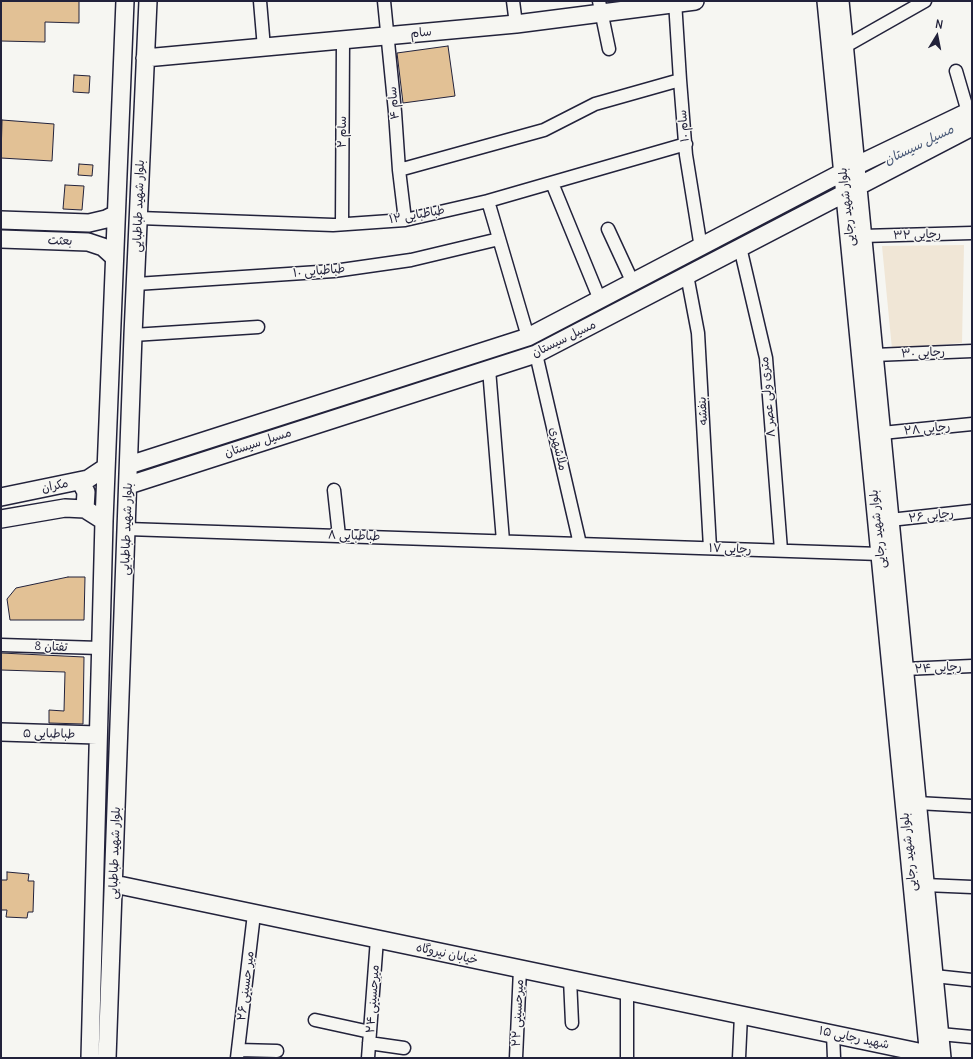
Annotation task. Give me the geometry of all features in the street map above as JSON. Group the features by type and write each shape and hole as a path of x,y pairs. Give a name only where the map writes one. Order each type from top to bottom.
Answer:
{"main road":[{"name":"بلوار شهید طباطبایی","path":"90,1058 97,735 104,521 125,1"},
{"name":"بلوار شهید طباطبایی","path":"107,1058 133,335 148,1"},
{"name":"سام","path":"145,58 388,37 516,24 600,7 695,1"},
{"name":"بلوار شهید رجایی","path":"826,1 850,169"},
{"name":"بلوار شهید رجایی","path":"840,1 844,47 851,188 880,554 917,804 940,1034 933,1057"},
{"name":"مسیل سیستان","path":"129,465 528,336 701,248 850,169 968,119"},
{"name":"مسیل سیستان","path":"128,485 536,354 851,188 968,119"},
{"name":"بلوار شهید رجایی","path":"851,188 862,236 882,433 890,520 898,670 933,1057"},
{"name":"بعثت","path":"1,220 89,223 106,219 116,214"},
{"path":"88,242 89,223"},
{"name":"بعثت","path":"1,239 88,242 103,247 114,257"},
{"path":"111,336 133,335"},
{"name":"مکران","path":"1,497 88,479 106,468"},
{"path":"80,481 86,492 85,509"},
{"name":"مکران","path":"1,519 65,508 85,509 104,521"},
{"name":"طباطبایی ۵","path":"1,732 97,735"},
{"name":"خیابان نیروگاه","path":"114,884 780,1023"},
{"name":"شهید رجایی ۱۵","path":"780,1023 933,1057"}],"street":[{"path":"260,1 264,48"},
{"name":"سام ۴","path":"384,1 398,170 405,220"},
{"path":"513,1 516,24"},
{"path":"844,47 925,1"},
{"name":"سام ۱۰","path":"676,2 680,80 686,144 701,248"},
{"path":"600,7 609,49"},
{"name":"سام ۲","path":"342,224 343,40"},
{"path":"956,71 968,119"},
{"path":"398,170 544,130 595,104 680,80"},
{"name":"طباطبایی ۱۲","path":"139,218 342,224 405,220 488,201 686,144"},
{"path":"552,183 600,300"},
{"path":"488,201 528,336"},
{"path":"608,229 633,283"},
{"name":"رجایی ۳۲","path":"862,236 972,233"},
{"name":"طباطبایی ۱۰","path":"136,284 334,271 411,260 499,239"},
{"name":"۸ متری ولی عصر","path":"740,247 766,358 780,550"},
{"name":"بنفشه","path":"687,275 698,333 710,548"},
{"path":"133,335 258,327"},
{"name":"رجایی ۳۰","path":"874,356 972,351"},
{"name":"ملاشهری","path":"536,354 580,544"},
{"path":"489,369 503,541"},
{"name":"رجایی ۲۸","path":"882,433 972,424"},
{"path":"334,490 339,536"},
{"name":"رجایی ۲۶","path":"890,520 972,511"},
{"name":"طباطبایی ۸","path":"127,528 580,544"},
{"name":"رجایی ۱۷","path":"580,544 880,554"},
{"name":"تفتان 8","path":"1,645 100,648"},
{"name":"رجایی ۲۴","path":"898,670 972,666"},
{"path":"917,804 972,806"},
{"path":"925,885 972,887"},
{"name":"میر حسینی ۲۶","path":"237,1054 254,914"},
{"name":"میرحسینی ۲۴","path":"368,1058 377,939"},
{"name":"میرحسینی ۲۲","path":"516,1058 520,969"},
{"path":"934,976 972,980"},
{"path":"570,979 572,1023"},
{"path":"627,991 627,1058"},
{"path":"739,1058 741,1015"},
{"path":"315,1020 404,1048"},
{"path":"833,1034 834,1058"},
{"path":"940,1034 972,1037"},
{"path":"237,1054 277,1051"}],"shaded area":[{"path":"964,245 962,343 892,349 882,246"}],"building":[{"path":"1,1 79,1 79,23 45,22 45,42 1,41"},
{"path":"448,46 455,96 403,103 397,53"},
{"path":"74,75 90,76 89,93 73,92"},
{"path":"2,120 54,124 52,161 1,158"},
{"path":"79,164 93,165 92,176 78,175"},
{"path":"65,185 84,186 82,210 63,209"},
{"path":"68,577 85,577 84,620 10,620 7,599 16,588"},
{"path":"1,653 84,657 83,724 49,723 49,710 64,711 65,672 1,670"},
{"path":"7,872 29,874 28,881 34,881 33,912 28,912 27,918 6,917 7,910 1,910 1,880 7,880"}],"waterway":[{"name":"مسیل سیستان","path":"866,171 935,137"},
{"path":"610,306 747,232"}]}
